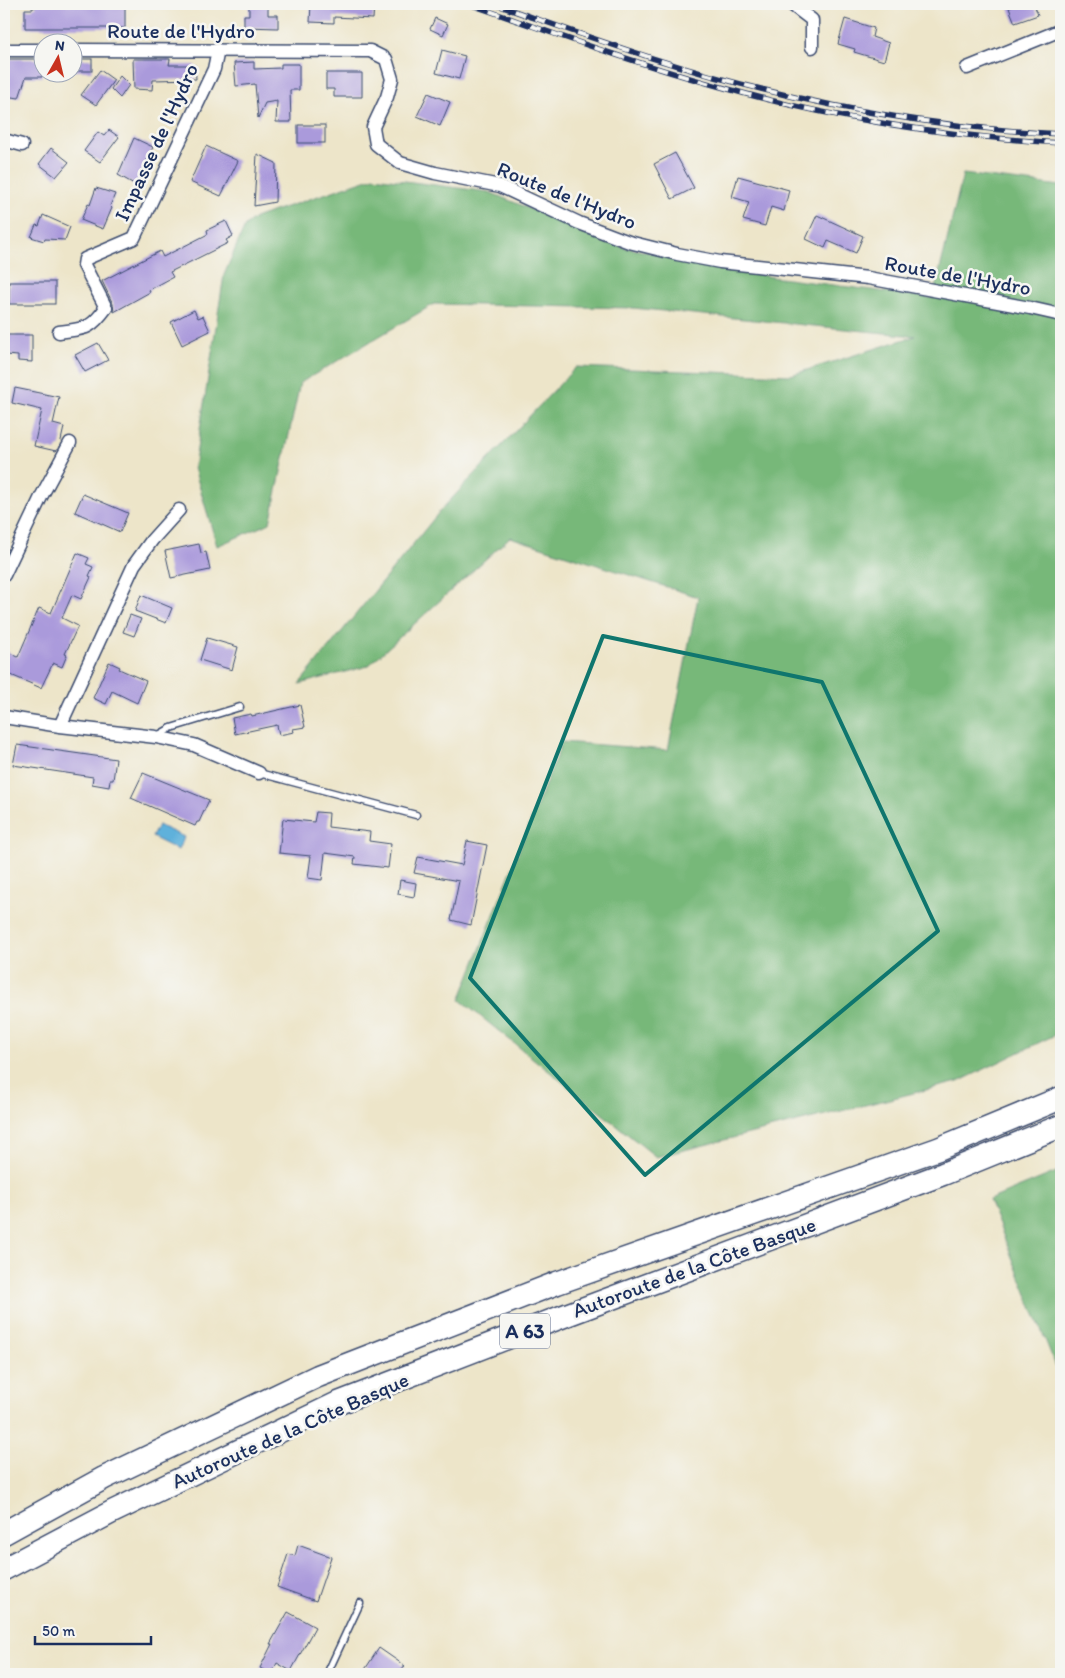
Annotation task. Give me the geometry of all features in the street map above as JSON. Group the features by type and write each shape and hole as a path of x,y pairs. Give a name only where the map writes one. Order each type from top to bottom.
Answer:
{"highway":[{"name":"Autoroute de la Côte Basque","path":"4,1533 104,1478 318,1376 557,1282 938,1149 1061,1098"},
{"name":"Autoroute de la Côte Basque","path":"4,1569 112,1512 336,1404 569,1314 943,1174 1061,1126"}],"street":[{"path":"791,4 812,20 812,47"},
{"path":"967,68 1061,30"},
{"path":"4,50 32,50"},
{"name":"Route de l'Hydro","path":"82,50 370,51 386,59 392,79 387,97 373,126 376,144 400,163 435,173 500,186 580,223 629,242 677,254 720,262 868,278 1030,308 1061,316"},
{"name":"Impasse de l'Hydro","path":"59,332 84,329 95,323 106,308 84,265 85,260 134,238 214,69 218,50"},
{"path":"4,140 22,145"},
{"path":"4,575 40,497 70,443"},
{"path":"60,726 134,566 152,540 180,510"},
{"path":"4,717 60,726 156,737 194,745 259,773"}],"lane":[{"path":"156,737 171,728 240,707"},
{"path":"259,773 416,815"},
{"path":"328,1674 360,1604"}],"highlighted area":[{"path":"603,636 822,682 938,931 645,1175 470,978"}],"green space":[{"path":"963,174 1061,186 1061,1032 958,1082 656,1157 460,1000 562,742 668,750 698,597 510,537 368,666 299,684 440,511 576,367 791,375 915,336 633,308 434,304 300,383 270,523 217,546 194,468 224,275 245,226 257,217 374,177 489,192 623,247 772,277 933,298"},
{"path":"1061,1170 1061,1379 989,1200"}],"water":[{"path":"158,825 184,837 178,850 152,837"}],"building":[{"path":"36,4 125,5 125,28 25,28 25,9 33,9 33,7 36,7"},
{"path":"249,4 268,4 268,15 278,15 278,28 244,27 244,15 249,15"},
{"path":"311,4 374,4 373,19 334,17 334,23 310,22"},
{"path":"1019,4 1034,4 1038,15 1015,23 1009,8"},
{"path":"435,18 448,24 443,35 430,29"},
{"path":"845,19 874,28 872,37 889,43 884,61 854,52 855,49 838,44"},
{"path":"442,50 465,56 459,79 436,73"},
{"path":"4,59 32,59 32,77 26,77 19,98 4,96"},
{"path":"82,59 92,59 92,71 82,71"},
{"path":"133,59 170,59 169,65 195,65 196,79 153,80 152,90 134,89"},
{"path":"254,62 254,69 281,68 281,64 299,64 299,90 290,90 291,122 276,122 277,101 265,103 258,118 255,84 236,86 234,63"},
{"path":"100,70 114,80 96,105 81,95"},
{"path":"326,73 362,73 362,97 334,97 334,89 326,89"},
{"path":"120,76 129,85 120,98 111,89"},
{"path":"428,93 450,102 440,126 417,116"},
{"path":"298,125 325,125 325,143 298,143"},
{"path":"109,130 119,137 100,162 84,151 98,132 104,136"},
{"path":"134,138 153,147 136,185 118,175"},
{"path":"206,146 238,161 221,196 190,182"},
{"path":"51,148 69,162 56,177 39,164"},
{"path":"675,153 694,188 672,199 654,164"},
{"path":"257,154 276,163 275,202 254,206"},
{"path":"738,176 789,190 784,211 771,207 765,226 743,220 749,202 732,197"},
{"path":"96,188 115,194 110,206 112,208 103,229 81,220 88,204 90,205"},
{"path":"43,215 70,227 65,240 45,239 44,241 31,237 36,225 39,226"},
{"path":"817,215 863,236 856,253 828,241 825,248 806,239"},
{"path":"226,221 233,236 226,240 228,243 170,272 173,277 114,312 113,304 102,281 160,251 163,257 208,234 207,230"},
{"path":"9,282 55,282 55,304 9,304"},
{"path":"194,310 198,318 203,316 210,331 182,345 171,322"},
{"path":"4,335 32,335 32,362 18,361 18,356 6,355"},
{"path":"98,343 108,360 85,372 75,355"},
{"path":"15,388 59,397 53,424 64,427 60,445 56,451 34,446 42,410 12,403"},
{"path":"83,494 128,513 120,532 75,512"},
{"path":"199,544 201,553 206,552 210,570 171,578 165,551"},
{"path":"77,553 89,558 86,564 93,567 89,576 91,577 81,599 72,595 62,618 78,626 65,654 67,655 62,667 53,663 41,688 4,672 4,650 18,657 39,608 51,613"},
{"path":"141,595 172,608 166,623 135,611"},
{"path":"130,615 141,619 134,636 123,632"},
{"path":"207,638 238,647 232,670 200,660"},
{"path":"109,662 120,667 119,669 146,681 137,703 112,691 106,704 93,698"},
{"path":"300,705 305,727 293,729 294,732 279,735 277,725 235,734 232,718 251,714 252,716"},
{"path":"17,745 116,759 113,780 110,780 109,787 92,784 93,777 13,765"},
{"path":"143,773 209,800 199,822 195,826 131,798"},
{"path":"316,812 329,813 328,827 370,832 369,841 391,844 388,868 354,864 355,857 325,853 322,880 308,878 311,856 279,853 283,819 314,822"},
{"path":"467,841 487,845 471,925 451,920 459,881 414,873 418,857 462,865"},
{"path":"400,880 416,883 414,897 398,894"},
{"path":"298,1545 331,1557 316,1601 277,1587 288,1554 295,1556"},
{"path":"288,1612 315,1627 291,1671 277,1663 271,1674 260,1668 272,1644 270,1644"},
{"path":"379,1648 405,1666 399,1674 362,1674"}],"railway":[{"path":"469,4 652,67 799,107 886,124 973,136 1061,143"},
{"path":"494,4 663,61 801,99 949,124 1061,134"}]}
